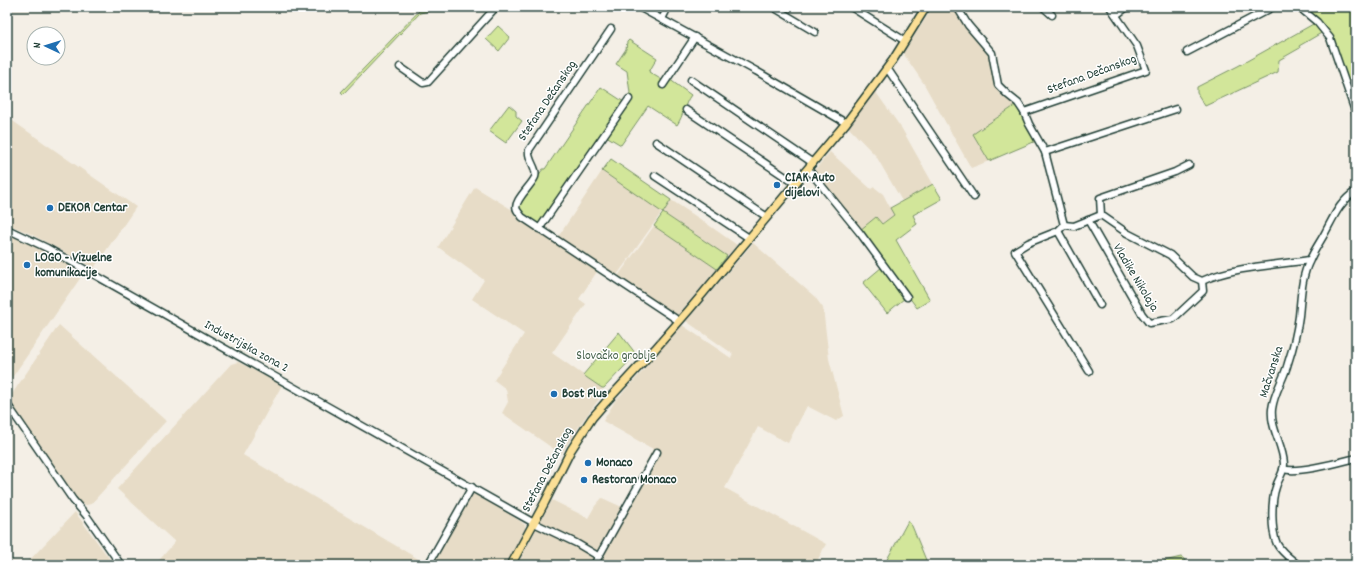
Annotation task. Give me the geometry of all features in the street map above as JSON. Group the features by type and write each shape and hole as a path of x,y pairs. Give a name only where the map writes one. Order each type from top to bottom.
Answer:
{"main road":[{"name":"Stefana Dečanskog","path":"511,565 582,432 604,403 680,321 846,123 887,68 926,7"}],"street":[{"path":"400,67 423,83 433,79 496,7"},
{"path":"639,7 695,37 846,123"},
{"path":"662,19 668,7"},
{"path":"773,7 815,32"},
{"path":"851,7 905,41"},
{"path":"957,7 968,24 992,53 998,85 1008,96 1018,103 1045,152 1064,225"},
{"path":"1043,7 1052,15"},
{"name":"Stefana Dečanskog","path":"1024,112 1146,70 1137,46 1110,7"},
{"path":"1116,15 1127,7"},
{"path":"1187,52 1273,7"},
{"path":"1300,7 1317,22 1330,38 1354,102 1356,114"},
{"name":"Stefana Dečanskog","path":"539,229 522,217 516,210 517,203 535,177 535,170 528,155 529,150 611,29"},
{"path":"662,85 695,37"},
{"path":"887,68 974,197"},
{"path":"691,80 813,162"},
{"path":"629,100 539,229 680,321"},
{"path":"1045,152 1176,109"},
{"path":"686,110 796,184"},
{"path":"656,142 767,217"},
{"path":"1064,225 1074,226 1101,215 1100,198 1175,172 1189,165"},
{"path":"808,169 860,233 907,296"},
{"path":"655,176 749,238"},
{"name":"Mačvanska","path":"1298,565 1277,545 1275,537 1273,501 1276,487 1283,469 1282,448 1273,422 1272,409 1275,397 1288,366 1297,330 1300,296 1309,260 1318,247 1344,200 1356,191"},
{"name":"Vladike Nikolaja","path":"1088,220 1142,314 1149,323 1171,320 1180,315 1203,291 1202,281 1193,277 1170,255 1127,233 1101,215"},
{"path":"1064,225 1058,231 1015,251 1089,371"},
{"name":"Industrijska zona 2","path":"7,229 47,248 534,523 576,543 598,556"},
{"path":"1058,231 1100,305"},
{"path":"1202,281 1212,276 1227,272 1309,260"},
{"path":"7,404 73,500 86,515 121,565"},
{"path":"594,565 656,452"},
{"path":"1283,469 1293,471 1304,470 1356,458"},
{"path":"428,565 472,487"}],"shaded area":[{"path":"933,7 954,7 956,9 989,52 992,58 996,88 1000,94 1016,105 973,134 989,161 971,168 924,84 903,53"},
{"path":"875,91 902,129 933,184 902,201 876,156 848,127"},
{"path":"7,117 136,207 94,268 29,233 7,224"},
{"path":"830,152 871,189 874,187 883,194 894,215 881,224 876,217 860,230 813,172"},
{"path":"602,171 662,212 617,275 558,237"},
{"path":"475,187 516,212 518,219 598,270 579,299 586,304 552,353 602,388 600,398 561,454 502,413 508,402 506,389 494,380 524,334 472,299 484,280 438,247"},
{"path":"671,200 737,245 727,256 663,213"},
{"path":"654,226 717,269 677,316 618,276"},
{"path":"7,233 42,249 81,270 82,274 7,385"},
{"path":"753,243 815,297 823,308 829,359 844,416 836,421 807,406 788,443 758,427 725,488 826,544 815,565 517,565 552,500 588,518 602,498 622,507 653,449 603,421 615,401 644,370 682,325 731,358 733,354 686,321"},
{"path":"59,325 166,421 91,504 86,505 81,504 13,405 12,394"},
{"path":"238,362 282,385 243,455 425,563 424,565 247,565 230,563 230,565 155,565 175,542 117,489 231,364"},
{"path":"477,493 525,525 525,529 506,565 432,565 470,496"},
{"path":"75,512 114,565 25,565"}],"green space":[{"path":"423,7 434,7 429,11 420,13 343,94 341,92"},
{"path":"1302,7 1356,7 1356,76 1348,84 1333,37 1326,27"},
{"path":"1315,23 1323,32 1279,60 1278,72 1205,106 1197,93 1197,87"},
{"path":"498,26 510,37 499,51 486,39"},
{"path":"629,40 657,58 649,72 662,80 659,84 663,87 669,79 691,95 679,121 677,125 648,106 621,145 601,133 538,224 522,212 519,206 520,201 543,169 545,169 601,87 624,102 630,93 627,71 616,64 626,49 627,42"},
{"path":"509,105 516,111 516,116 522,121 506,143 489,131"},
{"path":"1016,105 1028,130 1036,141 989,161 973,134"},
{"path":"611,159 671,200 663,213 602,171"},
{"path":"933,184 942,199 913,215 917,224 896,240 930,300 917,308 860,230 876,217 882,224 894,215 890,208"},
{"path":"663,213 727,256 717,269 654,226"},
{"path":"882,267 905,298 887,313 863,283"},
{"name":"Slovačko groblje","path":"619,332 636,354 604,388 602,388 583,375"},
{"path":"908,521 912,526 926,560 921,565 884,565"},
{"path":"1181,557 1187,565 1159,564 1164,561"}],"place":[{"name":"CIAK Auto dijelovi","path":"777,185"},
{"name":"DEKOR Centar","path":"50,208"},
{"name":"LOGO - Vizuelne komunikacije","path":"27,265"},
{"name":"Bost Plus","path":"554,394"},
{"name":"Monaco","path":"588,463"},
{"name":"Restoran Monaco","path":"584,480"}]}
